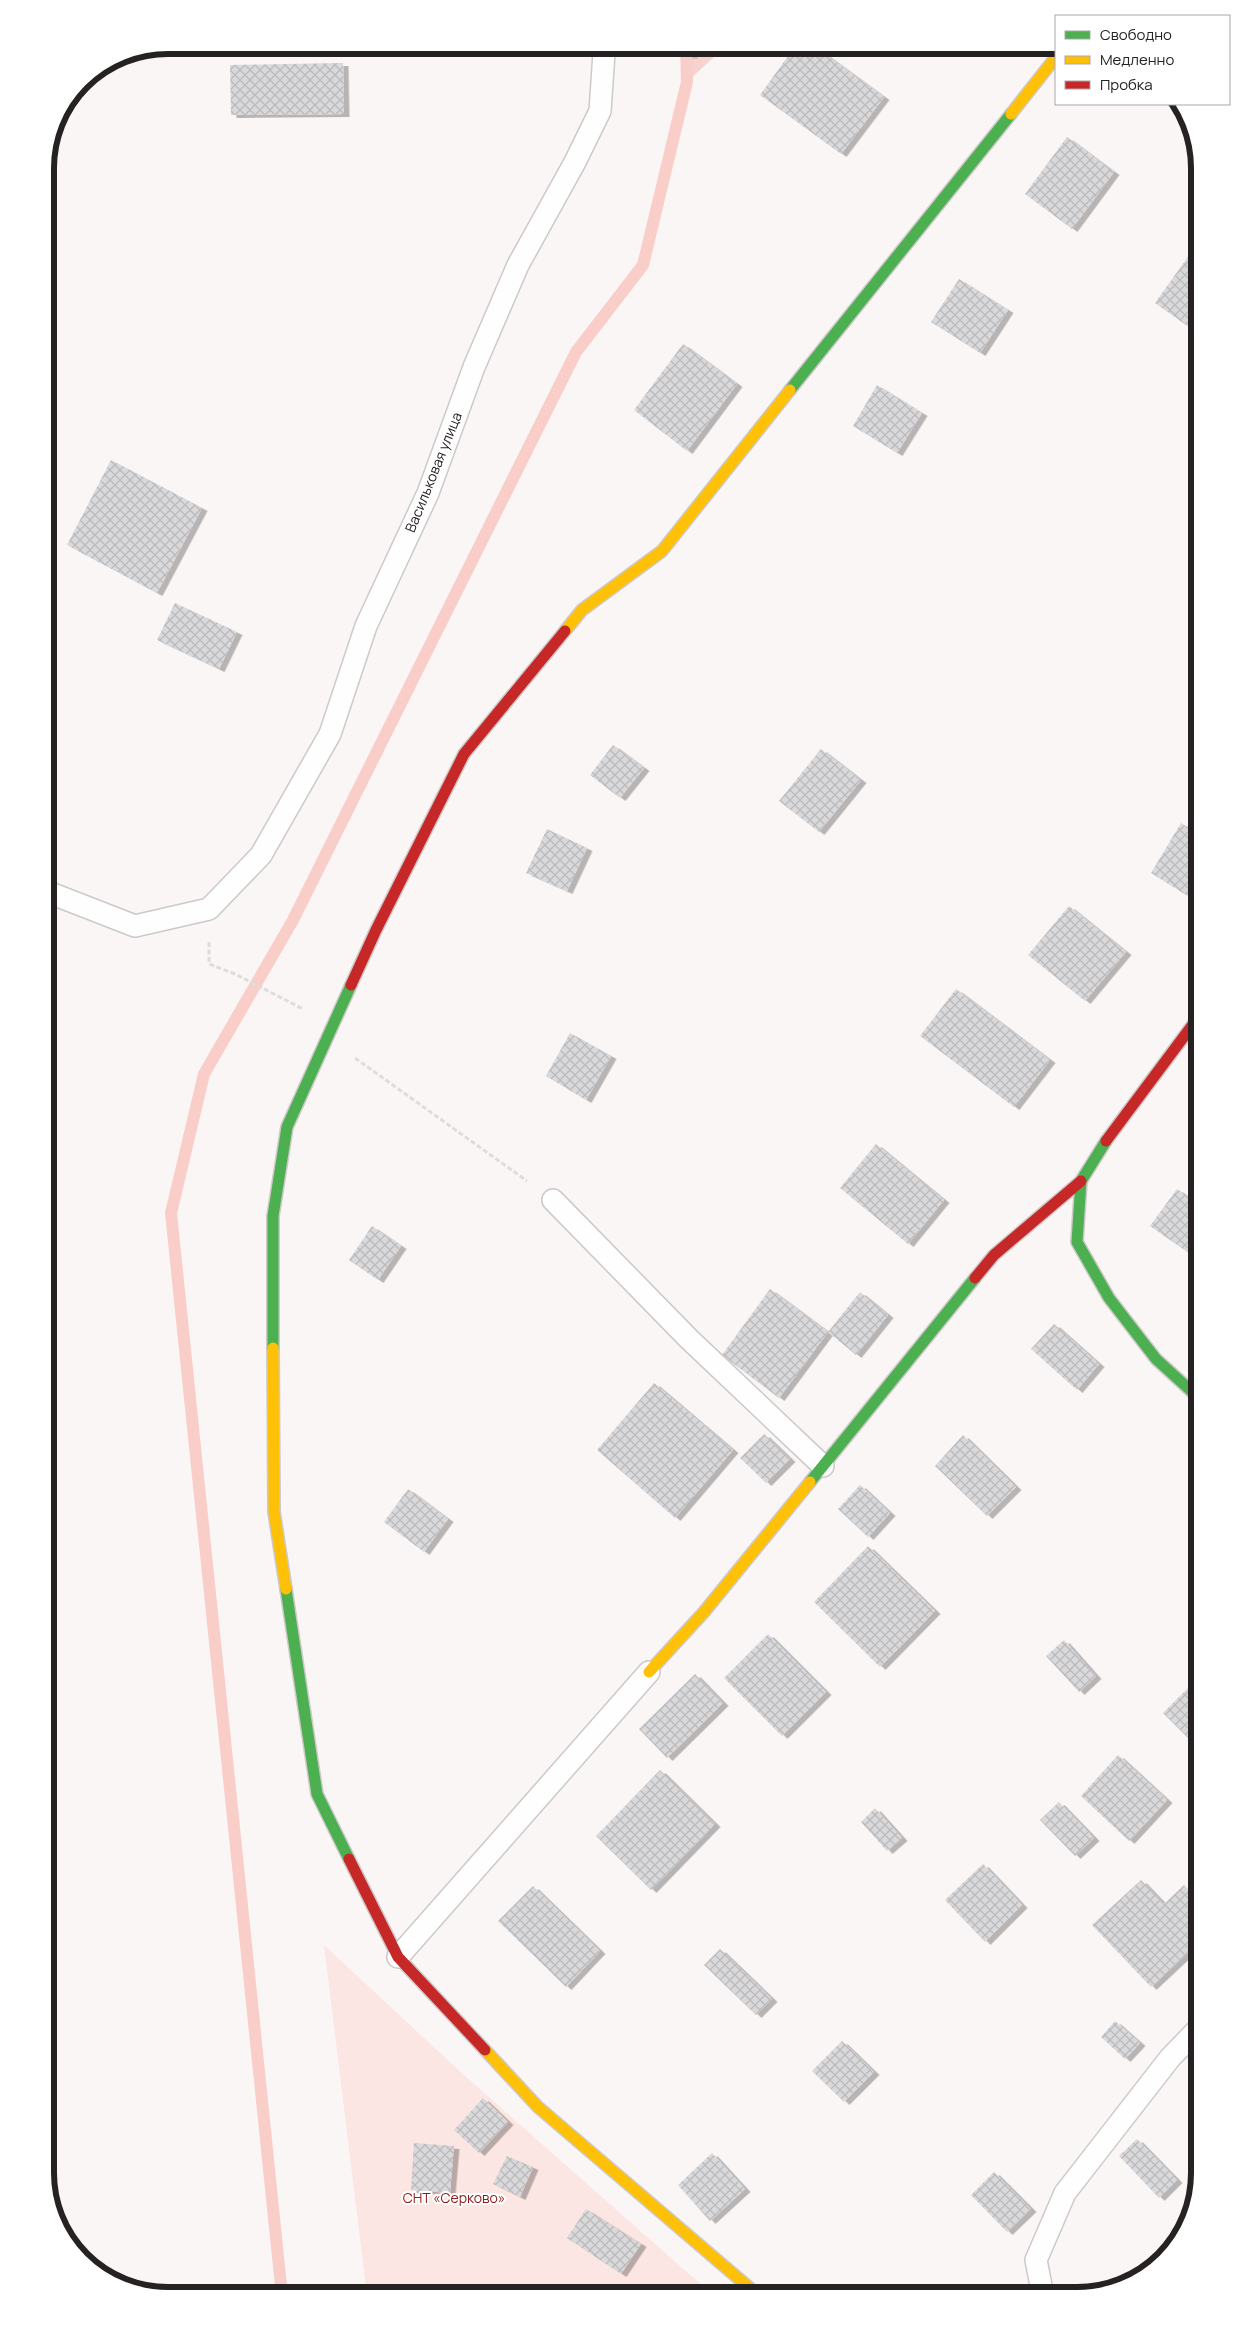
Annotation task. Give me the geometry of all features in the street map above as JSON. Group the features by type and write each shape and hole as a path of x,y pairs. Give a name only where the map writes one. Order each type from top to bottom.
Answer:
{"street":[{"path":"748,2287 538,2107 398,1957 317,1794 274,1512 273,1216 287,1127 376,930 464,754 582,610 662,550 1055,58"},
{"path":"649,1672 704,1612 994,1255 1081,1181 1112,1131 1191,1027"},
{"path":"1081,1181 1077,1242 1109,1298 1150,1351 1191,1390"}],"lane":[{"name":"Васильковая улица","path":"209,909 261,855 330,734 366,626 428,493 474,367 518,265 576,162 600,111 604,54"},
{"path":"54,894 135,926 209,909"},
{"path":"553,1200 689,1339 824,1466"},
{"path":"398,1957 649,1672"},
{"path":"1042,2287 1036,2260 1066,2193 1170,2058 1191,2036"}],"path":[{"path":"209,909 209,964 235,974 280,998"},
{"path":"328,1039 553,1200"}],"green space":[{"path":"686,54 717,54 687,82"},
{"name":"СНТ «Серково»","path":"324,1945 464,2075 704,2287 366,2287"}],"building":[{"path":"790,54 825,54 884,97 841,154 760,95"},
{"path":"343,63 344,114 231,115 230,65"},
{"path":"1067,137 1114,172 1072,229 1025,194"},
{"path":"1190,254 1191,255 1191,329 1155,303"},
{"path":"959,279 1008,310 980,353 931,322"},
{"path":"683,344 737,384 687,451 634,410"},
{"path":"877,385 922,413 897,453 853,426"},
{"path":"111,460 202,508 157,593 67,545"},
{"path":"175,603 237,632 219,669 157,640"},
{"path":"613,745 644,768 620,798 590,775"},
{"path":"821,749 861,780 819,832 779,801"},
{"path":"1181,823 1191,829 1191,898 1151,873"},
{"path":"547,829 587,848 567,891 526,873"},
{"path":"1069,906 1126,952 1085,1001 1028,955"},
{"path":"956,989 1050,1060 1014,1107 920,1036"},
{"path":"570,1033 611,1056 586,1100 546,1076"},
{"path":"876,1144 944,1200 908,1244 840,1188"},
{"path":"1177,1189 1191,1199 1191,1255 1150,1226"},
{"path":"372,1226 401,1246 378,1280 349,1260"},
{"path":"770,1289 828,1332 779,1398 722,1355"},
{"path":"860,1292 888,1315 856,1355 828,1332"},
{"path":"1054,1324 1099,1364 1077,1390 1031,1349"},
{"path":"654,1383 733,1450 675,1518 597,1450"},
{"path":"764,1434 790,1459 766,1483 740,1458"},
{"path":"963,1435 1016,1487 987,1516 935,1466"},
{"path":"860,1485 890,1513 868,1537 838,1509"},
{"path":"408,1489 448,1519 424,1552 384,1522"},
{"path":"868,1546 935,1611 880,1667 814,1602"},
{"path":"768,1634 826,1692 782,1736 724,1678"},
{"path":"1064,1640 1096,1676 1079,1692 1046,1656"},
{"path":"695,1674 723,1703 667,1758 639,1729"},
{"path":"1191,1685 1191,1741 1163,1713"},
{"path":"1118,1755 1167,1800 1129,1841 1081,1796"},
{"path":"660,1770 715,1824 651,1890 596,1836"},
{"path":"1059,1802 1094,1838 1075,1856 1040,1820"},
{"path":"875,1808 902,1838 887,1851 861,1822"},
{"path":"983,1864 1022,1905 985,1942 945,1900"},
{"path":"1141,1880 1164,1904 1184,1885 1191,1892 1191,1950 1151,1987 1092,1925"},
{"path":"533,1886 600,1951 566,1987 498,1921"},
{"path":"720,1949 772,1999 756,2015 704,1965"},
{"path":"1115,2021 1140,2043 1125,2059 1101,2037"},
{"path":"842,2041 874,2072 844,2102 812,2071"},
{"path":"483,2098 508,2122 479,2153 454,2130"},
{"path":"1137,2139 1177,2180 1159,2198 1119,2156"},
{"path":"414,2143 454,2146 450,2193 411,2190"},
{"path":"712,2153 745,2189 710,2221 678,2185"},
{"path":"507,2156 533,2167 520,2197 493,2184"},
{"path":"994,2172 1031,2209 1007,2232 971,2195"},
{"path":"586,2209 641,2244 621,2274 567,2238"}],"waterway":[{"path":"281,2287 171,1213 204,1074 293,920 576,352 643,265 687,82 686,54"}],"traffic: fast":[{"path":"790,390 1011,114"},
{"path":"273,1348 273,1216 287,1127 351,985"},
{"path":"1106,1141 1081,1181 1077,1242 1109,1298 1156,1359 1191,1391"},
{"path":"810,1482 975,1278"},
{"path":"286,1589 317,1794 349,1859"}],"traffic: slow":[{"path":"1011,114 1055,58"},
{"path":"565,631 582,610 662,551 790,390"},
{"path":"273,1348 274,1512 286,1589"},
{"path":"649,1672 704,1612 810,1482"},
{"path":"485,2050 538,2107 748,2287"}],"traffic: jam":[{"path":"351,985 376,930 464,754 565,631"},
{"path":"1106,1141 1191,1027"},
{"path":"975,1278 994,1255 1081,1181"},
{"path":"349,1859 398,1957 485,2050"}]}
